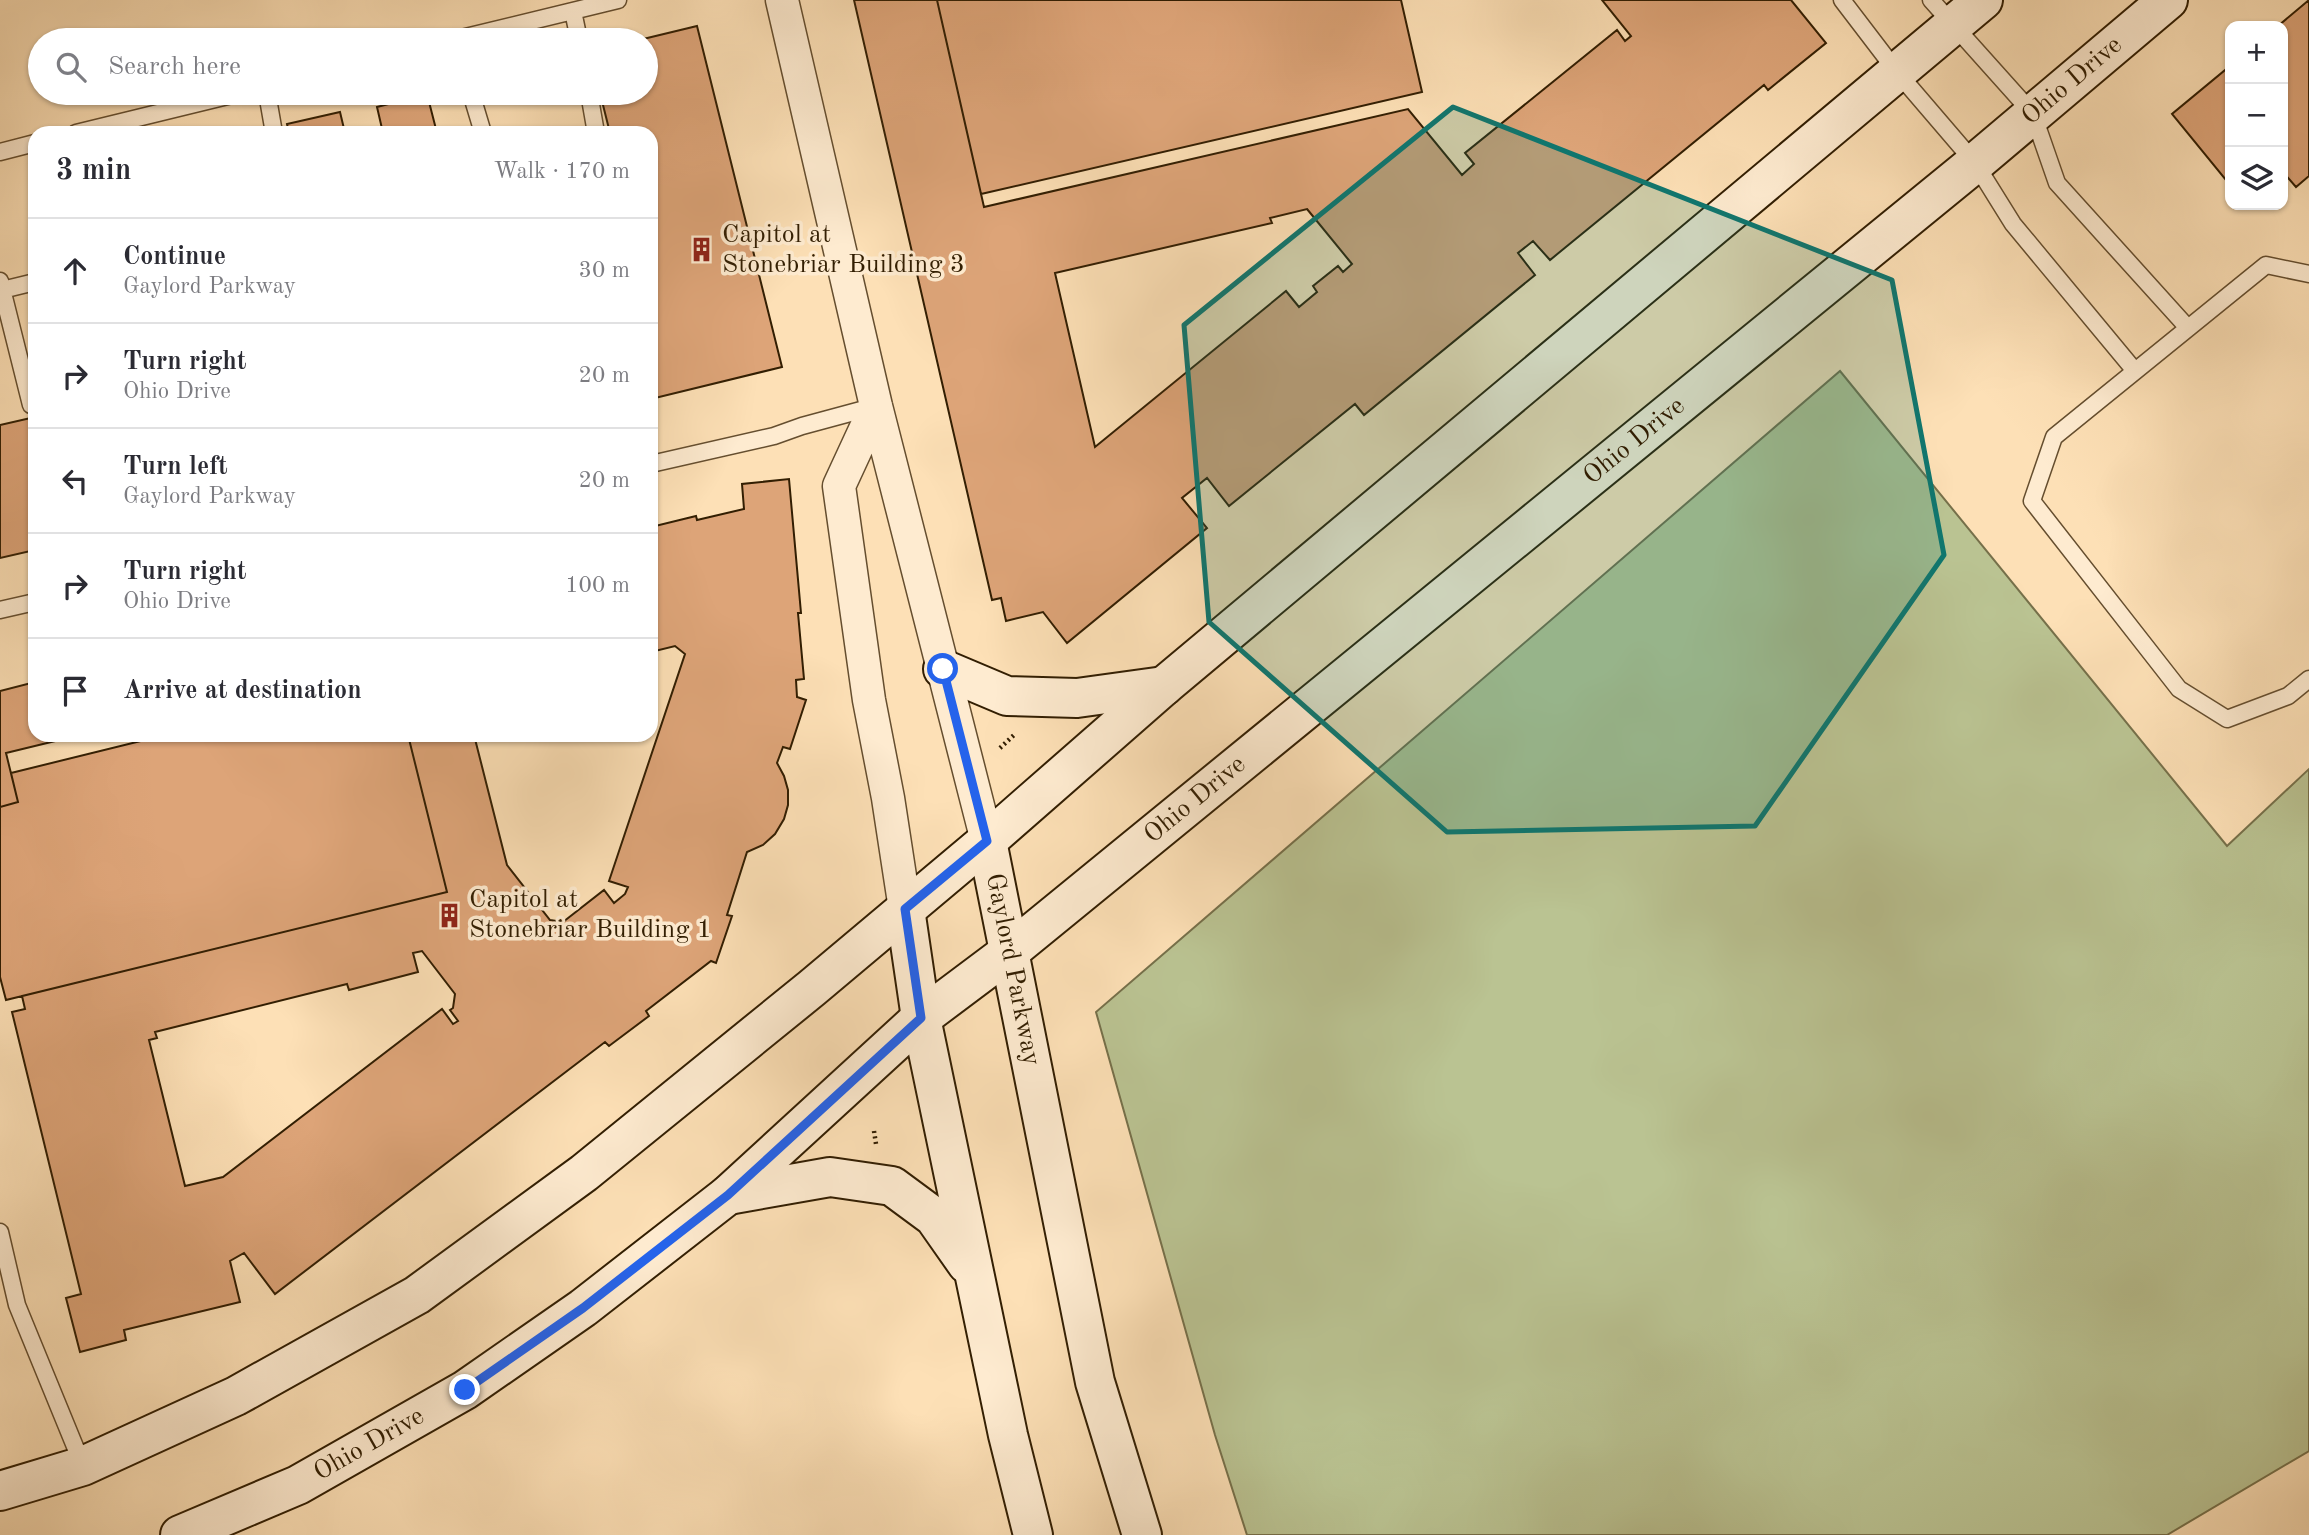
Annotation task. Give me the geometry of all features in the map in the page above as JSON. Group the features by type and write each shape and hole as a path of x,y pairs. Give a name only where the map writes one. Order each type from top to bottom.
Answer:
{"main road":[{"path":"0,1491 83,1466 236,1396 417,1295 584,1173 812,988 987,841 1164,686 1897,72 1942,13 1983,0"},
{"name":"Ohio Drive","path":"180,1535 298,1485 465,1390 583,1308 728,1195 921,1018 1009,952 1975,163 2168,0"},
{"path":"943,669 1007,696 1077,698 1164,686"},
{"name":"Gaylord Parkway","path":"987,841 1095,1382 1142,1535"},
{"path":"905,909 921,1018 1008,1435 1033,1535"},
{"path":"728,1195 830,1177 892,1186 934,1217 976,1277"}],"street":[{"name":"Gaylord Parkway","path":"782,0 876,406 987,841"},
{"path":"876,406 839,486 869,700 891,814 905,909"}],"lane":[{"path":"504,28 618,0"},
{"path":"1842,0 1897,72 1975,163 2013,224 2135,370"},
{"path":"573,11 577,28"},
{"path":"1942,13 2033,114 2057,183 2188,328"},
{"path":"105,126 191,105"},
{"path":"269,105 273,126"},
{"path":"475,105 481,126"},
{"path":"591,105 595,126"},
{"path":"0,152 28,145"},
{"path":"2309,274 2266,265 2135,370 2054,437 2032,502 2179,690 2227,719 2288,696 2309,680"},
{"path":"28,283 1,285 28,393"},
{"path":"658,462 774,436 876,406"},
{"path":"0,610 28,604"},
{"path":"0,1232 17,1305 83,1466"}],"path":[{"path":"994,753 1015,734"}],"highlighted area":[{"path":"1453,107 1892,280 1944,555 1755,826 1447,832 1209,622 1184,325"}],"green space":[{"path":"1840,371 2227,846 2309,769 2309,1451 2167,1535 1247,1535 1215,1435 1096,1012"}],"building":[{"path":"854,0 937,0 984,207 1408,109 1462,175 1474,164 1465,153 1617,30 1625,41 1631,36 1602,0 1791,0 1826,43 1768,90 1764,85 1550,260 1533,241 1518,253 1535,275 1364,415 1355,404 1229,506 1207,478 1182,498 1207,528 1067,643 1043,612 1006,621 1001,598 992,600","holes":["1307,209 1352,264 1343,272 1338,266 1313,286 1317,292 1299,307 1286,291 1095,447 1055,273 1272,223 1270,218"]},
{"path":"937,0 1401,0 1422,92 981,194"},
{"path":"2309,0 2309,176 2296,187 2288,178 2288,21 2284,21"},
{"name":"Capitol at Stonebriar Building 3","path":"697,26 782,367 658,397 658,126 608,126 603,105 658,105 658,35"},
{"path":"2225,70 2225,179 2172,114"},
{"path":"430,105 435,126 381,126 377,107"},
{"path":"340,112 343,126 287,126"},
{"path":"28,419 28,552 0,558 0,425"},
{"name":"Capitol at Stonebriar Building 1","path":"789,479 804,679 796,680 797,697 806,700 790,749 783,747 777,763 788,790 784,819 775,834 763,845 747,852 727,915 732,916 716,963 711,961 646,1011 649,1016 609,1046 605,1042 275,1294 244,1253 230,1261 240,1302 124,1330 126,1340 80,1352 66,1298 81,1294 12,1012 25,1009 22,996 447,892 410,742 476,742 507,865 550,920 563,922 604,890 614,903 625,894 628,887 609,881 656,742 658,742 658,735 685,654 675,646 658,650 658,525 744,509 742,484","holes":["422,951 455,994 453,1008 450,1010 458,1021 453,1024 442,1009 223,1177 185,1186 149,1040 157,1038 155,1032 347,984 349,990 418,972 413,953"]},
{"path":"28,684 28,742 51,742 6,753 18,802 0,807 0,691"},
{"path":"137,742 410,742 447,892 6,1000 0,977 0,807 18,802 11,773"}],"place":[{"name":"Capitol at Stonebriar Building 3","path":"702,250"},
{"name":"Capitol at Stonebriar Building 1","path":"449,915"}],"route":[{"path":"465,1390 583,1308 728,1195 921,1018 905,909 987,841 943,669"}]}
